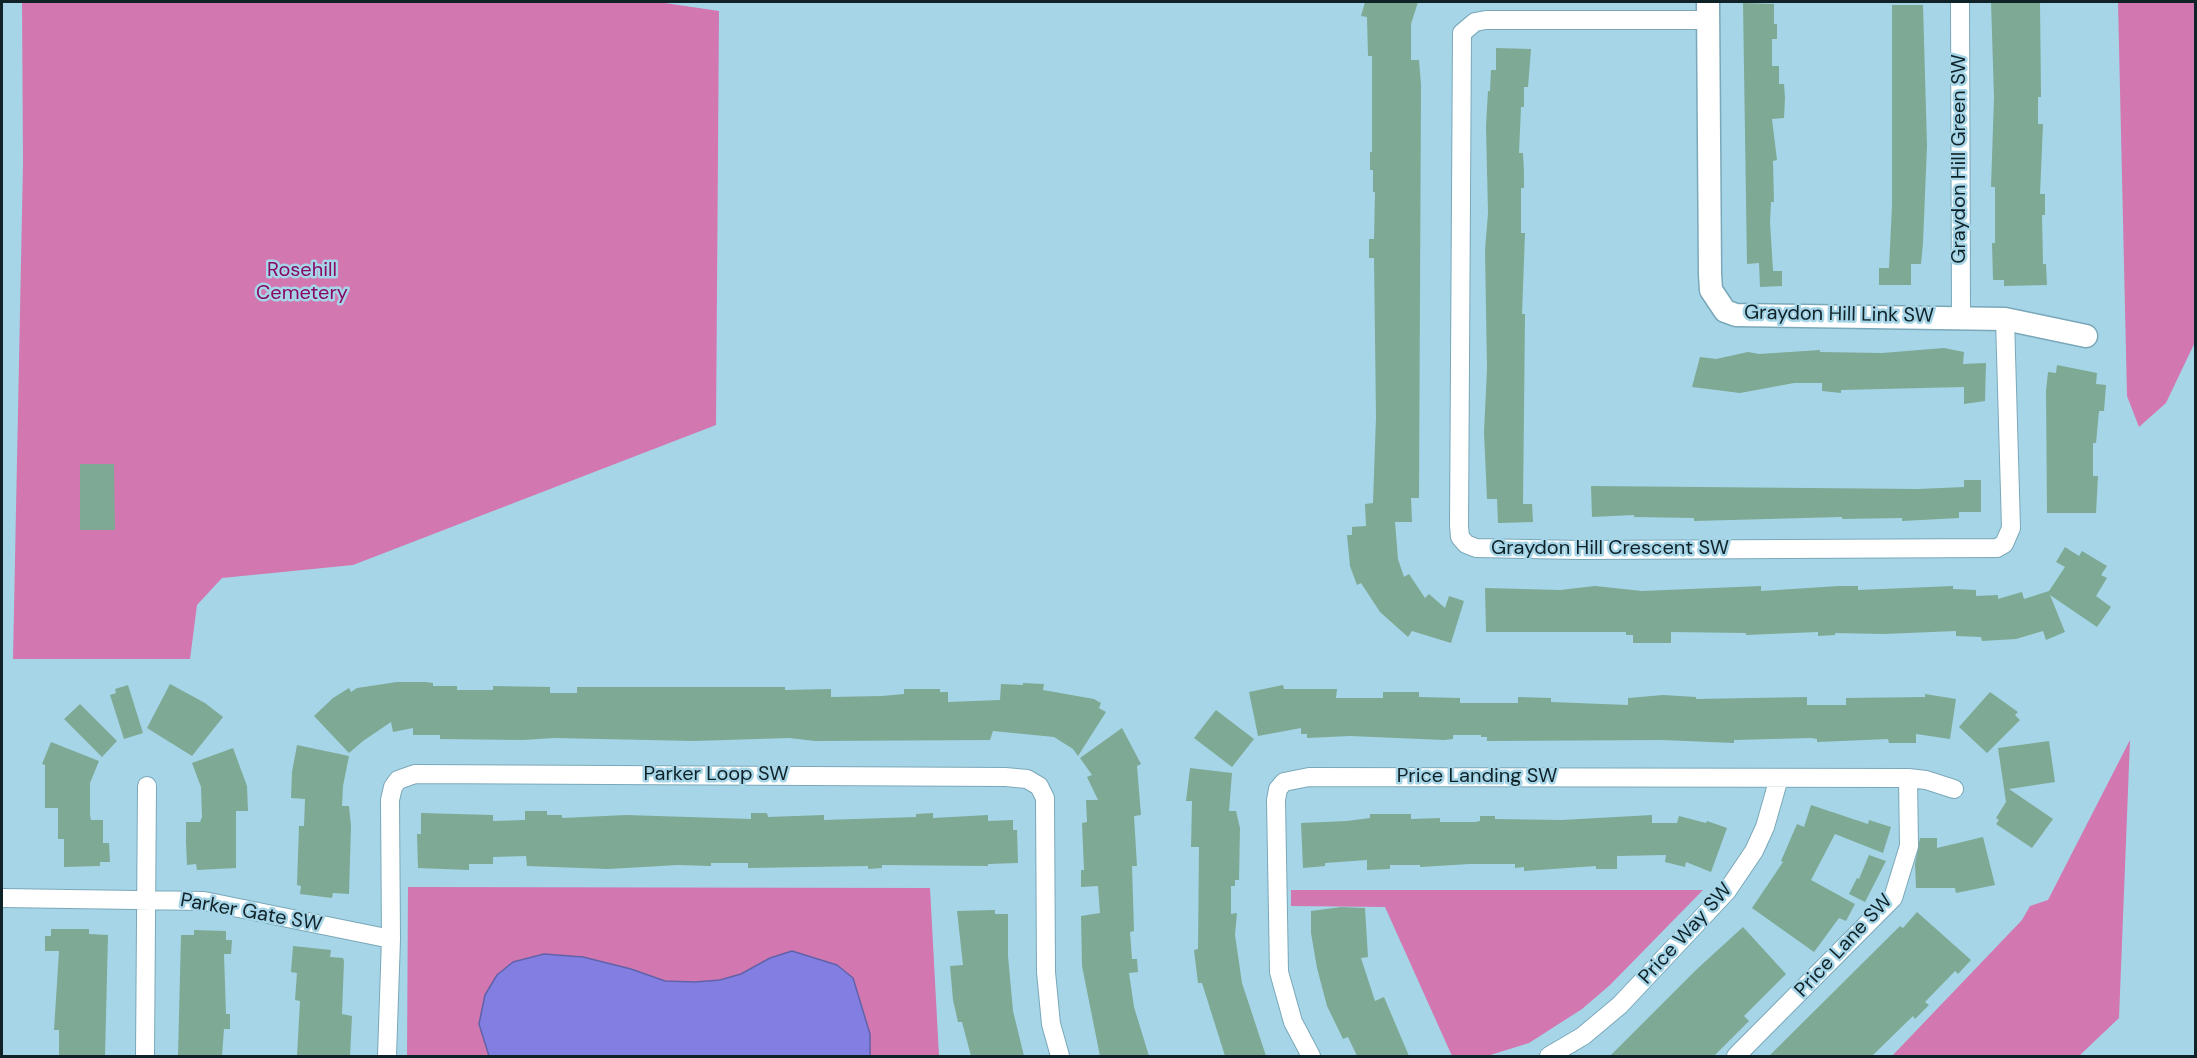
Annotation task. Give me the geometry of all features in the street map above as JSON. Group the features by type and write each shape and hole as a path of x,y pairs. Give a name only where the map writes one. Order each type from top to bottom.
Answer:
{"street":[{"name":"Graydon Hill Green SW","path":"1960,2 1961,317"},
{"name":"Graydon Hill Link SW","path":"1708,10 1710,274 1711,290 1716,301 1725,310 1736,315 2006,319 2086,336"},
{"name":"Graydon Hill Crescent SW","path":"1708,10 1486,20 1475,22 1462,33 1459,526 1460,537 1466,544 1476,548 1579,550 1997,548 2004,544 2011,528 2006,319"},
{"name":"Parker Loop SW","path":"387,1056 391,939 390,800 393,787 406,776 451,774 1027,779 1039,786 1045,798 1046,972 1051,1024 1060,1056"},
{"name":"Price Landing SW","path":"1311,1056 1293,1022 1278,972 1276,800 1278,789 1284,782 1310,777 1908,778 1926,780 1954,789"},
{"name":"Price Way SW","path":"1549,1056 1583,1036 1620,1005 1727,891 1748,861 1761,835 1773,806 1779,778"},
{"name":"Price Lane SW","path":"1736,1056 1893,898 1909,846 1908,778"},
{"path":"145,1056 147,786"},
{"name":"Parker Gate SW","path":"2,898 147,898 215,902 391,939"}],"green space":[{"name":"Rosehill Cemetery","path":"22,2 658,2 719,11 716,425 353,565 222,578 197,605 190,659 13,659 23,163"},
{"path":"2118,2 2196,2 2195,342 2166,403 2139,427 2127,396"},
{"path":"2130,740 2119,1018 2079,1056 1892,1056 2022,920 2030,906 2048,900"},
{"path":"408,887 930,888 939,1056 407,1056"},
{"path":"1291,890 1703,890 1610,985 1582,1009 1529,1043 1487,1056 1452,1056 1385,907 1291,906"}],"shaded area":[{"path":"792,951 837,965 853,978 870,1034 870,1056 489,1056 479,1024 485,995 497,975 513,962 544,954 583,957 631,969 665,981 695,982 720,980 741,974 770,958"}],"building":[{"path":"1365,2 1418,2 1411,24 1411,60 1419,60 1421,85 1419,498 1411,498 1412,522 1395,522 1398,559 1404,577 1409,574 1425,598 1429,594 1445,608 1449,596 1464,601 1451,643 1412,631 1408,637 1380,612 1361,583 1357,585 1350,566 1347,535 1352,535 1352,527 1366,526 1365,504 1373,503 1376,417 1374,258 1369,258 1369,239 1374,239 1375,192 1373,192 1373,170 1370,170 1372,56 1368,56 1367,17 1361,16"},
{"path":"1991,2 2040,2 2041,97 2038,97 2038,124 2043,124 2040,194 2045,194 2045,215 2042,215 2043,264 2046,264 2047,285 2004,286 2004,280 1993,280 1995,187 1991,187 1994,97"},
{"path":"1743,3 1774,4 1774,24 1777,24 1777,39 1772,39 1772,66 1779,66 1779,84 1784,84 1785,98 1784,118 1772,119 1777,160 1773,161 1774,202 1771,202 1770,222 1773,271 1782,271 1782,286 1760,287 1759,263 1747,264"},
{"path":"1892,5 1923,5 1927,146 1923,243 1921,264 1911,264 1911,285 1879,285 1879,268 1889,268 1892,206"},
{"path":"1496,48 1531,49 1528,87 1524,87 1524,107 1521,107 1519,153 1523,153 1524,172 1524,188 1521,188 1521,233 1525,233 1522,314 1525,314 1523,504 1532,504 1533,522 1498,523 1497,499 1487,499 1484,432 1487,369 1486,126 1491,70 1496,70"},
{"path":"1944,348 1964,352 1963,364 1986,363 1985,401 1964,404 1964,387 1841,390 1841,393 1822,391 1822,383 1794,383 1740,393 1692,387 1700,357 1716,359 1748,352 1759,354 1820,350 1820,352 1882,353"},
{"path":"2057,365 2097,373 2096,384 2106,385 2104,411 2099,411 2096,443 2093,443 2093,476 2098,476 2096,513 2047,513 2046,391 2048,372 2056,373"},
{"path":"80,464 114,464 115,530 80,530"},
{"path":"1964,480 1981,480 1981,512 1959,512 1959,518 1902,521 1902,518 1842,519 1842,517 1694,521 1694,518 1634,517 1634,515 1592,517 1591,486 1918,489 1964,487"},
{"path":"2065,547 2079,556 2082,551 2107,566 2101,575 2107,578 2096,596 2111,607 2097,627 2050,595 2065,632 2046,640 2043,631 2016,639 1982,641 1981,637 1956,636 1956,631 1835,633 1835,635 1818,636 1818,632 1746,635 1746,633 1671,632 1671,643 1633,643 1633,635 1626,635 1626,632 1486,632 1485,588 1560,590 1595,586 1642,591 1761,586 1761,591 1839,586 1858,586 1858,590 1953,586 1953,589 1976,590 1976,596 1998,595 1998,599 2022,592 2024,599 2049,591 2065,567 2056,562"},
{"path":"397,682 426,682 433,683 433,686 457,686 457,690 493,690 493,686 550,687 550,693 577,693 577,687 785,687 785,690 831,689 831,697 882,696 904,694 904,689 940,689 940,692 948,692 948,702 1000,700 1001,684 1023,685 1023,683 1044,684 1043,690 1094,699 1101,703 1099,708 1106,712 1078,756 1073,749 1054,737 993,731 990,740 440,739 440,735 413,735 413,728 393,732 391,722 349,753 314,716 333,698 349,688 351,692 357,688"},
{"path":"170,684 205,703 223,717 192,756 147,728"},
{"path":"128,685 143,733 124,739 110,695 116,693 115,689"},
{"path":"1283,685 1284,689 1337,689 1336,698 1383,698 1383,692 1419,692 1419,697 1460,698 1460,703 1518,703 1518,697 1551,698 1551,702 1628,705 1628,698 1663,695 1696,697 1696,699 1807,697 1807,705 1846,705 1846,698 1925,697 1925,694 1956,699 1950,739 1916,734 1916,743 1889,743 1888,739 1817,742 1817,739 1811,738 1734,740 1734,743 1662,740 1487,741 1487,737 1481,737 1481,735 1453,735 1453,739 1444,740 1350,736 1307,738 1307,734 1301,734 1301,728 1258,736 1249,692"},
{"path":"1990,692 2018,712 2015,715 2020,720 1987,753 1959,727"},
{"path":"80,704 117,741 102,757 64,719"},
{"path":"1216,710 1254,739 1232,767 1194,738"},
{"path":"1122,728 1141,764 1137,766 1141,815 1134,816 1137,866 1132,866 1134,931 1130,932 1132,959 1137,959 1138,972 1129,973 1134,1007 1149,1056 1100,1056 1082,966 1081,916 1100,913 1098,886 1081,887 1081,870 1084,870 1082,823 1087,822 1086,800 1098,800 1087,777 1092,775 1080,758"},
{"path":"2049,741 2055,782 2009,789 2053,819 2032,848 1996,824 1999,820 1996,818 2006,802 1998,748"},
{"path":"51,742 99,761 90,783 90,815 91,820 103,820 103,843 109,843 110,862 100,862 100,866 64,867 64,839 58,839 58,808 45,808 45,765 42,764"},
{"path":"297,745 349,756 342,806 349,806 351,826 349,894 333,893 332,898 300,894 301,886 297,885 299,826 304,826 305,799 291,798 292,772"},
{"path":"233,748 247,786 248,811 236,811 236,868 197,870 196,864 187,865 186,822 200,822 202,817 201,787 192,763"},
{"path":"1190,768 1232,773 1229,811 1236,811 1240,828 1239,880 1235,880 1235,886 1231,886 1231,914 1237,913 1235,935 1242,983 1266,1056 1225,1056 1202,983 1198,983 1194,950 1198,949 1199,847 1191,847 1192,801 1186,801"},
{"path":"1811,805 1868,824 1869,820 1891,827 1883,853 1835,834 1811,880 1855,904 1846,921 1839,918 1814,952 1752,908 1783,862 1781,861 1797,824 1804,827"},
{"path":"525,811 547,811 547,815 562,815 562,818 626,815 751,819 751,813 767,813 768,817 824,815 824,820 916,817 916,814 933,813 933,818 988,815 988,821 1013,820 1013,830 1017,830 1018,863 988,864 988,866 882,865 882,868 868,869 868,866 748,868 748,863 711,863 711,866 678,865 608,869 527,866 526,856 493,857 493,864 469,864 469,870 418,868 417,834 421,834 421,813 493,815 493,821 525,820"},
{"path":"1370,814 1411,814 1411,819 1440,818 1440,822 1475,822 1480,821 1480,816 1495,816 1495,819 1561,820 1652,815 1652,823 1677,823 1679,816 1706,823 1707,821 1727,828 1711,872 1686,862 1685,867 1665,862 1666,855 1617,856 1617,869 1596,869 1596,866 1524,871 1524,867 1515,868 1515,864 1470,864 1420,867 1420,865 1390,865 1390,869 1367,870 1367,860 1325,863 1325,866 1303,868 1301,823 1370,818"},
{"path":"1983,837 1995,885 1956,893 1955,888 1916,888 1915,864 1920,838 1937,838 1937,848"},
{"path":"1869,855 1886,861 1865,902 1849,894 1857,878 1859,879"},
{"path":"1341,907 1365,908 1368,957 1361,958 1375,1001 1384,997 1409,1056 1357,1056 1348,1037 1343,1039 1327,1006 1311,933 1311,911"},
{"path":"995,910 995,914 1008,914 1008,956 1013,1011 1024,1056 971,1056 962,1022 958,1022 953,1000 950,966 963,965 957,911"},
{"path":"1917,912 1971,960 1958,974 1955,971 1925,1002 1929,1005 1915,1019 1913,1016 1872,1056 1769,1056 1900,926 1903,928"},
{"path":"1743,927 1786,974 1744,1016 1749,1021 1714,1056 1610,1056 1697,969"},
{"path":"51,929 89,929 89,934 108,935 105,1056 59,1056 59,1030 54,1030 59,951 45,951 45,936 51,936"},
{"path":"194,930 226,931 226,940 232,940 231,954 224,954 226,1014 230,1014 230,1029 224,1029 222,1056 178,1056 181,935 194,935"},
{"path":"293,946 331,950 330,957 343,958 342,1014 352,1016 350,1056 297,1056 300,1001 295,1000 297,973 291,972"}]}
